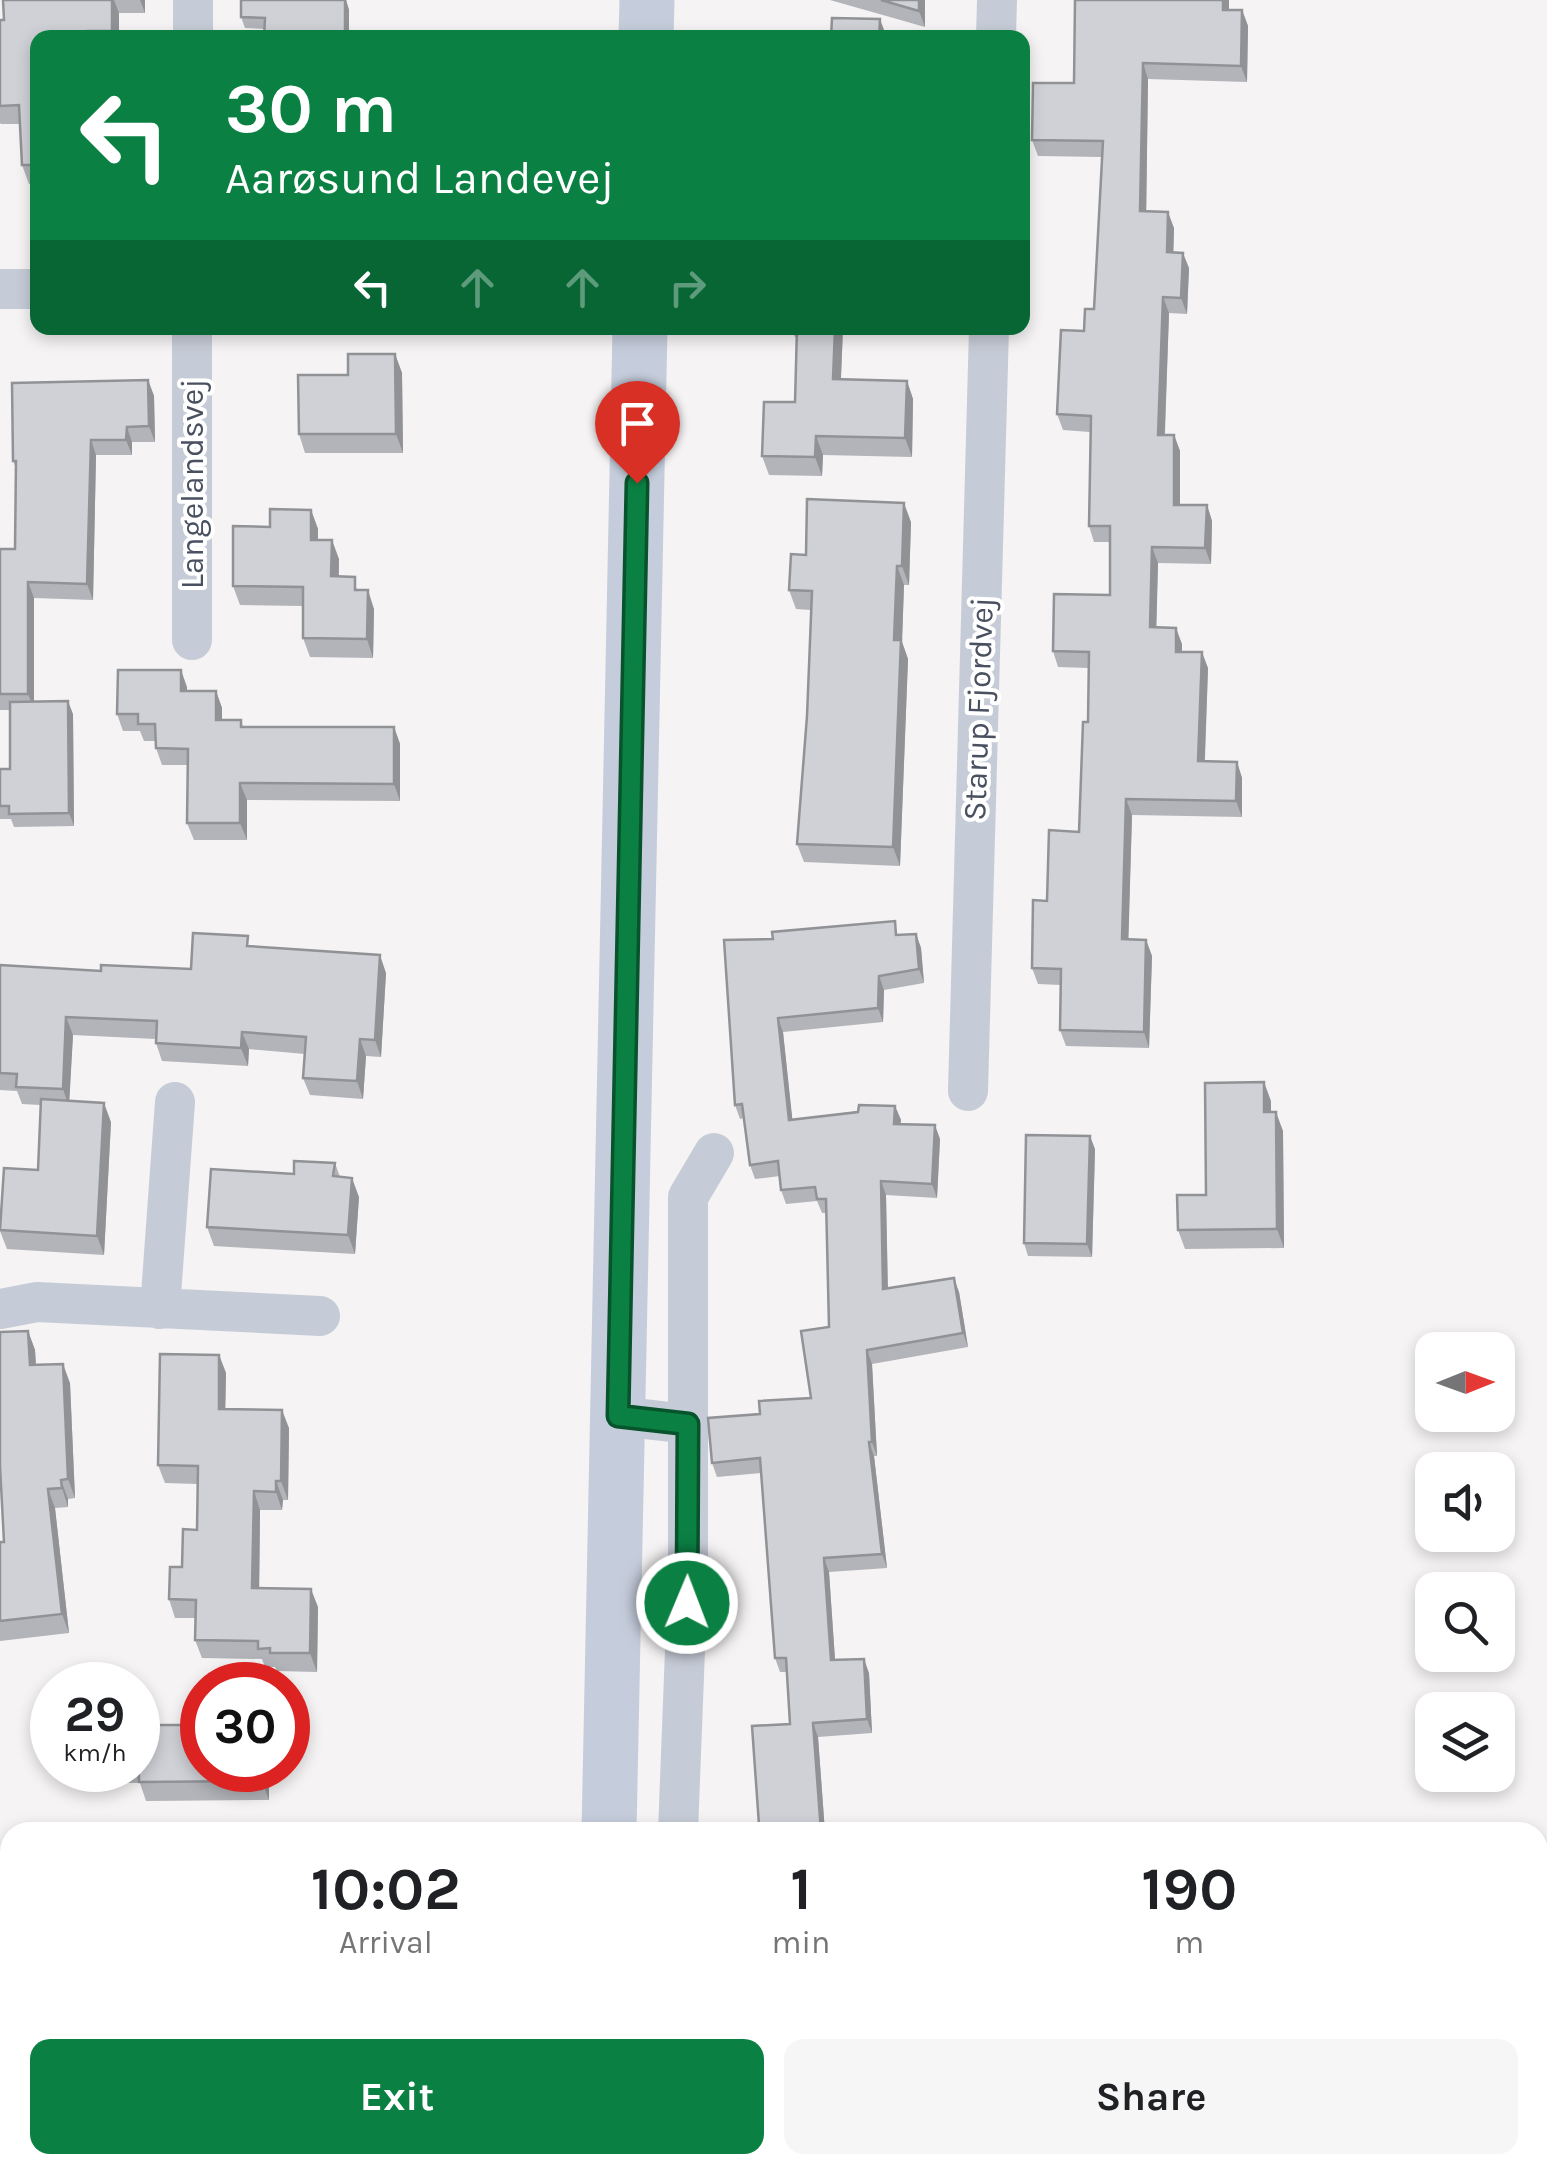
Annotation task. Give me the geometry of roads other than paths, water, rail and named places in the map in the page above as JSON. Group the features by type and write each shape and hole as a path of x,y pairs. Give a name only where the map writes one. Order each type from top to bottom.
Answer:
{"street":[{"path":"193,0 193,30"},
{"path":"646,30 647,0"},
{"path":"996,30 998,0"},
{"path":"0,289 30,289"},
{"name":"Langelandsvej","path":"192,335 192,640"},
{"path":"609,1822 640,335"},
{"name":"Starup Fjordvej","path":"968,1090 988,335"},
{"path":"160,1309 175,1102"},
{"path":"678,1822 688,1572 688,1198 714,1153"},
{"path":"0,1310 37,1302 320,1316"},
{"path":"618,1416 688,1424"}]}
